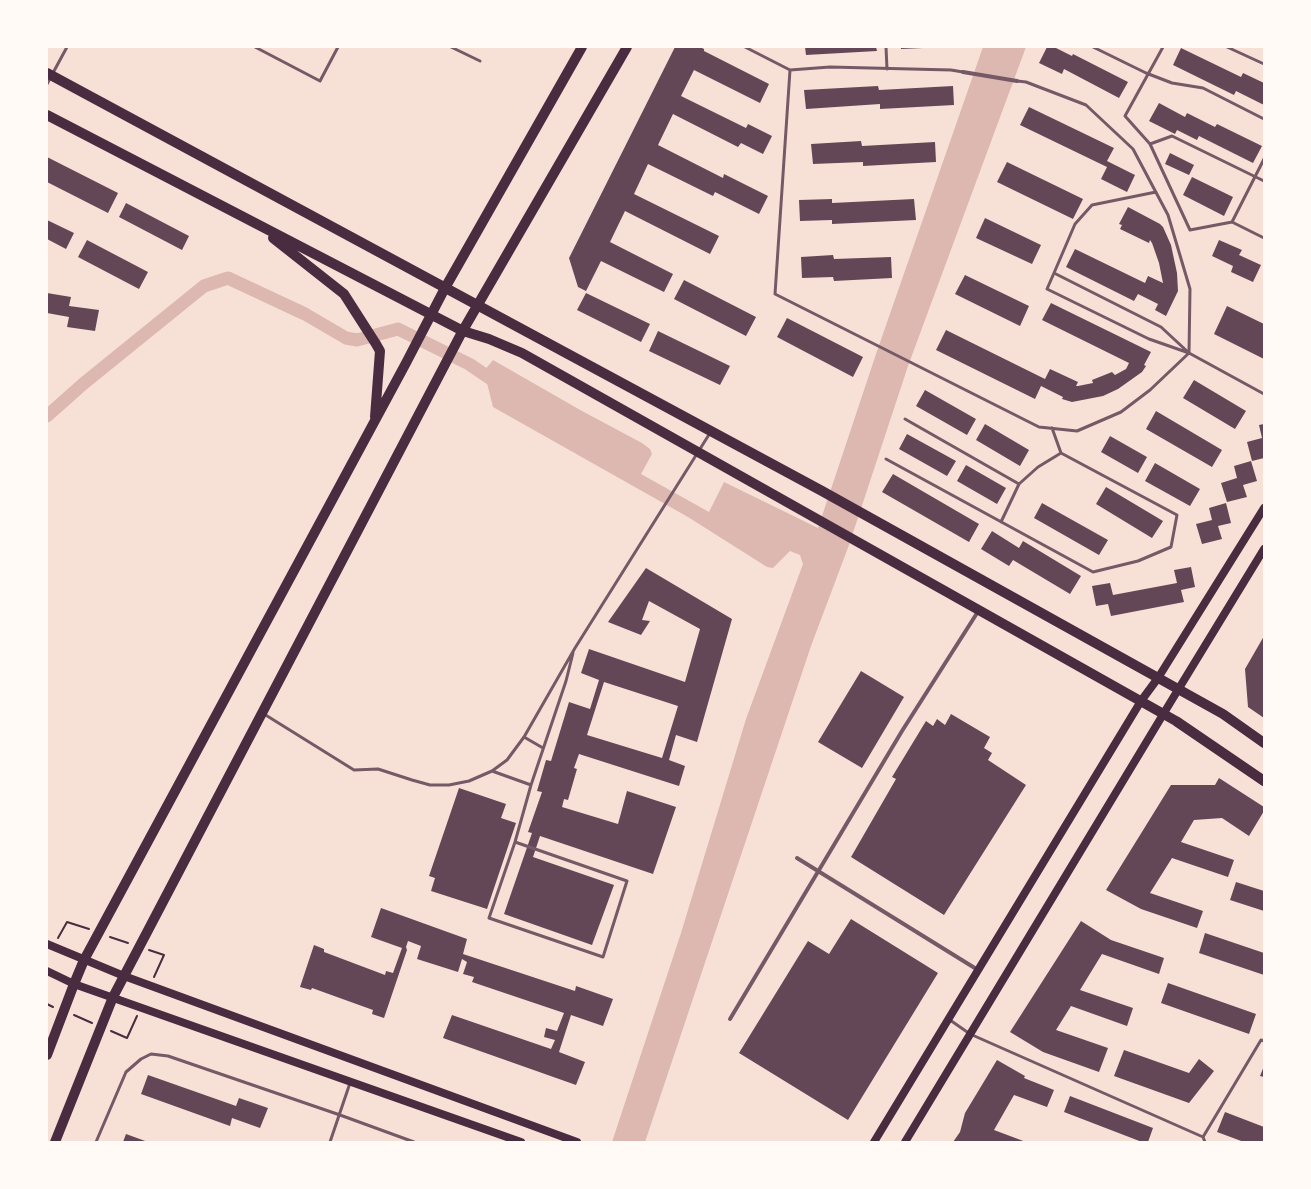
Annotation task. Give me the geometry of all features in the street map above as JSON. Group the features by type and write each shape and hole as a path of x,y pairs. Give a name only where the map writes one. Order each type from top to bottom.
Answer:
{"main road":[{"path":"47,1055 84,960 432,315 445,288 582,47"},
{"path":"55,1142 113,997 463,331 627,47"},
{"path":"49,78 478,305 822,491 1223,714 1264,743"},
{"path":"47,115 463,331 489,339 522,353 1163,713 1264,780"},
{"path":"254,223 344,294 376,344 380,351 374,422"},
{"path":"874,1142 1141,701 1158,678 1264,508"},
{"path":"905,1142 1163,713 1264,549"},
{"path":"47,944 124,976 577,1142"},
{"path":"47,971 74,984 521,1142"}],"street":[{"path":"963,72 1017,81"},
{"path":"730,1019 902,731 979,610"},
{"path":"798,858 978,970"}],"lane":[{"path":"49,78 66,47"},
{"path":"255,47 320,81 338,47"},
{"path":"450,47 480,61"},
{"path":"745,47 790,70 830,67 951,70 963,72"},
{"path":"886,47 887,68"},
{"path":"1093,47 1148,74 1172,82 1203,88 1264,119"},
{"path":"1163,47 1125,116 1150,144 1190,230 1232,222 1264,238"},
{"path":"1227,47 1264,64"},
{"path":"790,70 775,294 1039,427 1077,431 1121,412 1150,390 1189,353 1190,289 1168,215 1132,149 1086,105 1026,82 1017,81"},
{"path":"1150,144 1172,136 1264,181"},
{"path":"1232,222 1264,159"},
{"path":"1156,192 1092,205 1075,224 1047,289 1148,340 1189,353 1264,394"},
{"path":"1054,273 1161,327 1189,353"},
{"path":"905,419 1019,484"},
{"path":"886,459 1093,572 1138,561 1171,547 1177,515 1061,453 1052,428"},
{"path":"262,713 354,770 378,769 430,785 449,785 469,780 492,771 508,760 524,737 575,648 711,431"},
{"path":"1001,522 1019,484 1038,467 1061,453"},
{"path":"514,842 627,881 603,957 489,918 566,681 575,648"},
{"path":"524,737 544,748"},
{"path":"492,771 531,785"},
{"path":"948,1019 970,1034 1203,1137 1205,1142"},
{"path":"1203,1137 1261,1040 1264,1041"},
{"path":"96,1142 126,1072 141,1059 151,1054 168,1056 414,1142"},
{"path":"330,1142 351,1082"}],"path":[{"path":"47,1004 127,1038"}],"shaded area":[{"path":"983,47 1026,47 908,366 849,545 811,646 645,1142 612,1142 681,933 746,719 803,564 800,555 790,551 773,568 767,567 688,517 493,407 484,371 493,360 582,411 642,443 650,449 652,454 641,474 709,512 724,482 818,528 877,351"}],"building":[{"path":"675,47 700,47 704,49 704,51 769,84 760,103 694,70 681,96 746,128 748,124 772,136 763,154 741,143 738,147 673,114 658,145 723,178 724,174 768,196 759,214 715,192 713,196 648,164 634,194 719,236 710,254 625,211 610,242 673,274 664,292 601,261 586,291 578,287 569,258"},
{"path":"805,47 876,47 877,51 806,55"},
{"path":"901,47 923,47 923,48 901,49"},
{"path":"1047,47 1054,47 1072,56 1073,54 1128,82 1119,98 1064,69 1062,74 1039,63"},
{"path":"1181,48 1241,77 1243,73 1264,83 1264,105 1236,91 1234,95 1173,65"},
{"path":"878,86 879,90 953,86 954,105 880,109 880,104 806,109 804,90"},
{"path":"1159,103 1185,117 1187,113 1215,127 1217,124 1262,146 1253,163 1199,136 1197,140 1177,130 1175,134 1149,121"},
{"path":"1029,107 1114,148 1107,161 1135,175 1127,192 1101,179 1107,167 1020,125"},
{"path":"861,141 862,146 935,142 936,162 863,166 863,162 813,164 811,144"},
{"path":"1170,153 1194,165 1189,175 1165,164"},
{"path":"47,157 118,193 108,213 47,182"},
{"path":"1007,162 1083,199 1073,219 997,182"},
{"path":"1192,177 1233,197 1224,216 1183,195"},
{"path":"832,199 832,203 914,199 916,220 832,224 832,220 800,221 799,200"},
{"path":"126,203 189,236 182,250 119,217"},
{"path":"1128,207 1160,224 1163,227 1171,245 1177,273 1178,291 1166,316 1155,310 1158,304 1138,294 1134,301 1066,267 1075,249 1145,283 1148,276 1163,283 1159,263 1150,240 1149,243 1120,229 1122,225 1119,224"},
{"path":"985,218 1041,245 1032,264 976,238"},
{"path":"47,220 74,233 66,249 47,239"},
{"path":"87,240 148,272 139,289 78,257"},
{"path":"1219,240 1242,250 1239,255 1261,265 1253,282 1231,272 1233,266 1212,256"},
{"path":"833,255 834,259 891,257 892,278 834,281 833,277 802,278 801,257"},
{"path":"965,275 1029,306 1020,326 955,294"},
{"path":"684,280 756,317 746,336 674,299"},
{"path":"47,293 71,297 69,306 99,310 95,331 67,327 69,317 47,313"},
{"path":"586,293 650,324 641,342 577,310"},
{"path":"1051,303 1151,352 1142,372 1118,389 1103,396 1072,402 1062,399 1063,397 1041,386 1035,399 936,350 946,330 1045,379 1050,369 1078,382 1076,386 1093,383 1092,380 1112,372 1115,375 1126,369 1129,363 1042,320"},
{"path":"1227,306 1264,324 1264,359 1214,334"},
{"path":"787,318 863,357 853,377 777,337"},
{"path":"658,331 730,366 720,385 649,351"},
{"path":"1194,380 1246,411 1235,429 1183,398"},
{"path":"925,390 976,419 967,435 916,406"},
{"path":"1156,411 1222,450 1212,467 1146,429"},
{"path":"985,424 1029,450 1020,466 976,440"},
{"path":"1264,424 1264,458 1252,461 1247,442 1262,438 1259,425"},
{"path":"907,434 956,461 947,476 899,449"},
{"path":"1110,436 1147,457 1138,473 1101,452"},
{"path":"1251,461 1257,481 1243,485 1247,497 1227,502 1221,483 1237,478 1234,466"},
{"path":"1155,463 1200,489 1190,506 1145,481"},
{"path":"966,465 1006,488 997,504 957,481"},
{"path":"893,474 979,524 969,542 882,492"},
{"path":"1106,487 1163,521 1152,538 1096,504"},
{"path":"1042,503 1108,540 1099,555 1034,518"},
{"path":"1226,503 1231,523 1218,526 1222,539 1202,544 1196,524 1212,520 1209,508"},
{"path":"992,531 1019,548 1023,541 1081,576 1070,594 1013,560 1009,566 981,549"},
{"path":"1191,567 1195,587 1181,590 1184,602 1111,616 1108,604 1096,606 1092,586 1110,583 1113,595 1177,583 1174,570"},
{"path":"646,568 732,619 697,742 676,735 669,760 685,766 679,786 579,754 574,768 577,769 568,800 564,799 562,807 618,824 627,791 676,807 653,874 540,836 533,857 614,885 592,945 504,914 532,833 528,832 542,792 537,791 546,760 551,761 569,702 590,709 599,680 581,673 589,649 685,682 700,629 649,601 642,620 650,621 641,635 608,622","holes":["604,682 678,706 662,758 587,735"]},
{"path":"1264,636 1264,718 1248,707 1245,669"},
{"path":"861,671 904,697 862,768 818,742"},
{"path":"951,714 990,737 984,748 992,753 988,760 1026,785 944,915 851,857 896,779 892,777 926,721 933,726 937,719 945,725"},
{"path":"1219,778 1264,807 1264,811 1249,836 1222,818 1194,820 1181,842 1234,860 1228,877 1172,858 1150,893 1203,911 1197,928 1141,909 1106,890 1171,785 1215,785"},
{"path":"459,788 506,804 501,818 516,823 487,909 431,891 435,878 429,876"},
{"path":"1236,882 1264,891 1264,911 1230,900"},
{"path":"381,908 467,939 463,954 575,991 576,986 613,999 603,1026 571,1015 559,1052 585,1062 576,1085 443,1038 452,1015 551,1049 555,1040 544,1037 546,1028 557,1031 564,1013 472,982 474,977 463,974 467,962 462,959 458,972 417,959 421,946 408,941 406,947 407,950 384,1018 372,1014 373,1010 312,988 311,990 300,987 314,945 324,949 324,952 385,975 386,971 393,973 402,948 371,937"},
{"path":"851,919 938,973 848,1120 739,1053 808,941 829,954"},
{"path":"1081,921 1111,940 1164,958 1159,974 1102,954 1080,990 1133,1008 1127,1026 1071,1006 1056,1030 1108,1048 1099,1072 1043,1052 1010,1032"},
{"path":"1205,933 1264,953 1264,975 1199,953"},
{"path":"1168,983 1256,1014 1249,1034 1161,1003"},
{"path":"1124,1050 1189,1073 1199,1059 1214,1071 1189,1103 1114,1076"},
{"path":"997,1060 1025,1076 1024,1078 1054,1090 1047,1107 1014,1095 994,1130 1026,1142 953,1142 960,1132 965,1113"},
{"path":"1264,1066 1264,1077 1260,1076"},
{"path":"148,1075 236,1106 239,1098 268,1108 260,1128 232,1118 230,1126 141,1094"},
{"path":"1070,1096 1153,1128 1148,1142 1142,1142 1064,1112"},
{"path":"1225,1112 1264,1127 1264,1142 1244,1142 1217,1132"},
{"path":"126,1134 148,1142 123,1142"}],"waterway":[{"path":"47,416 83,384 204,286 228,278 305,314 346,338 357,340 398,329 469,364 500,385"}]}
